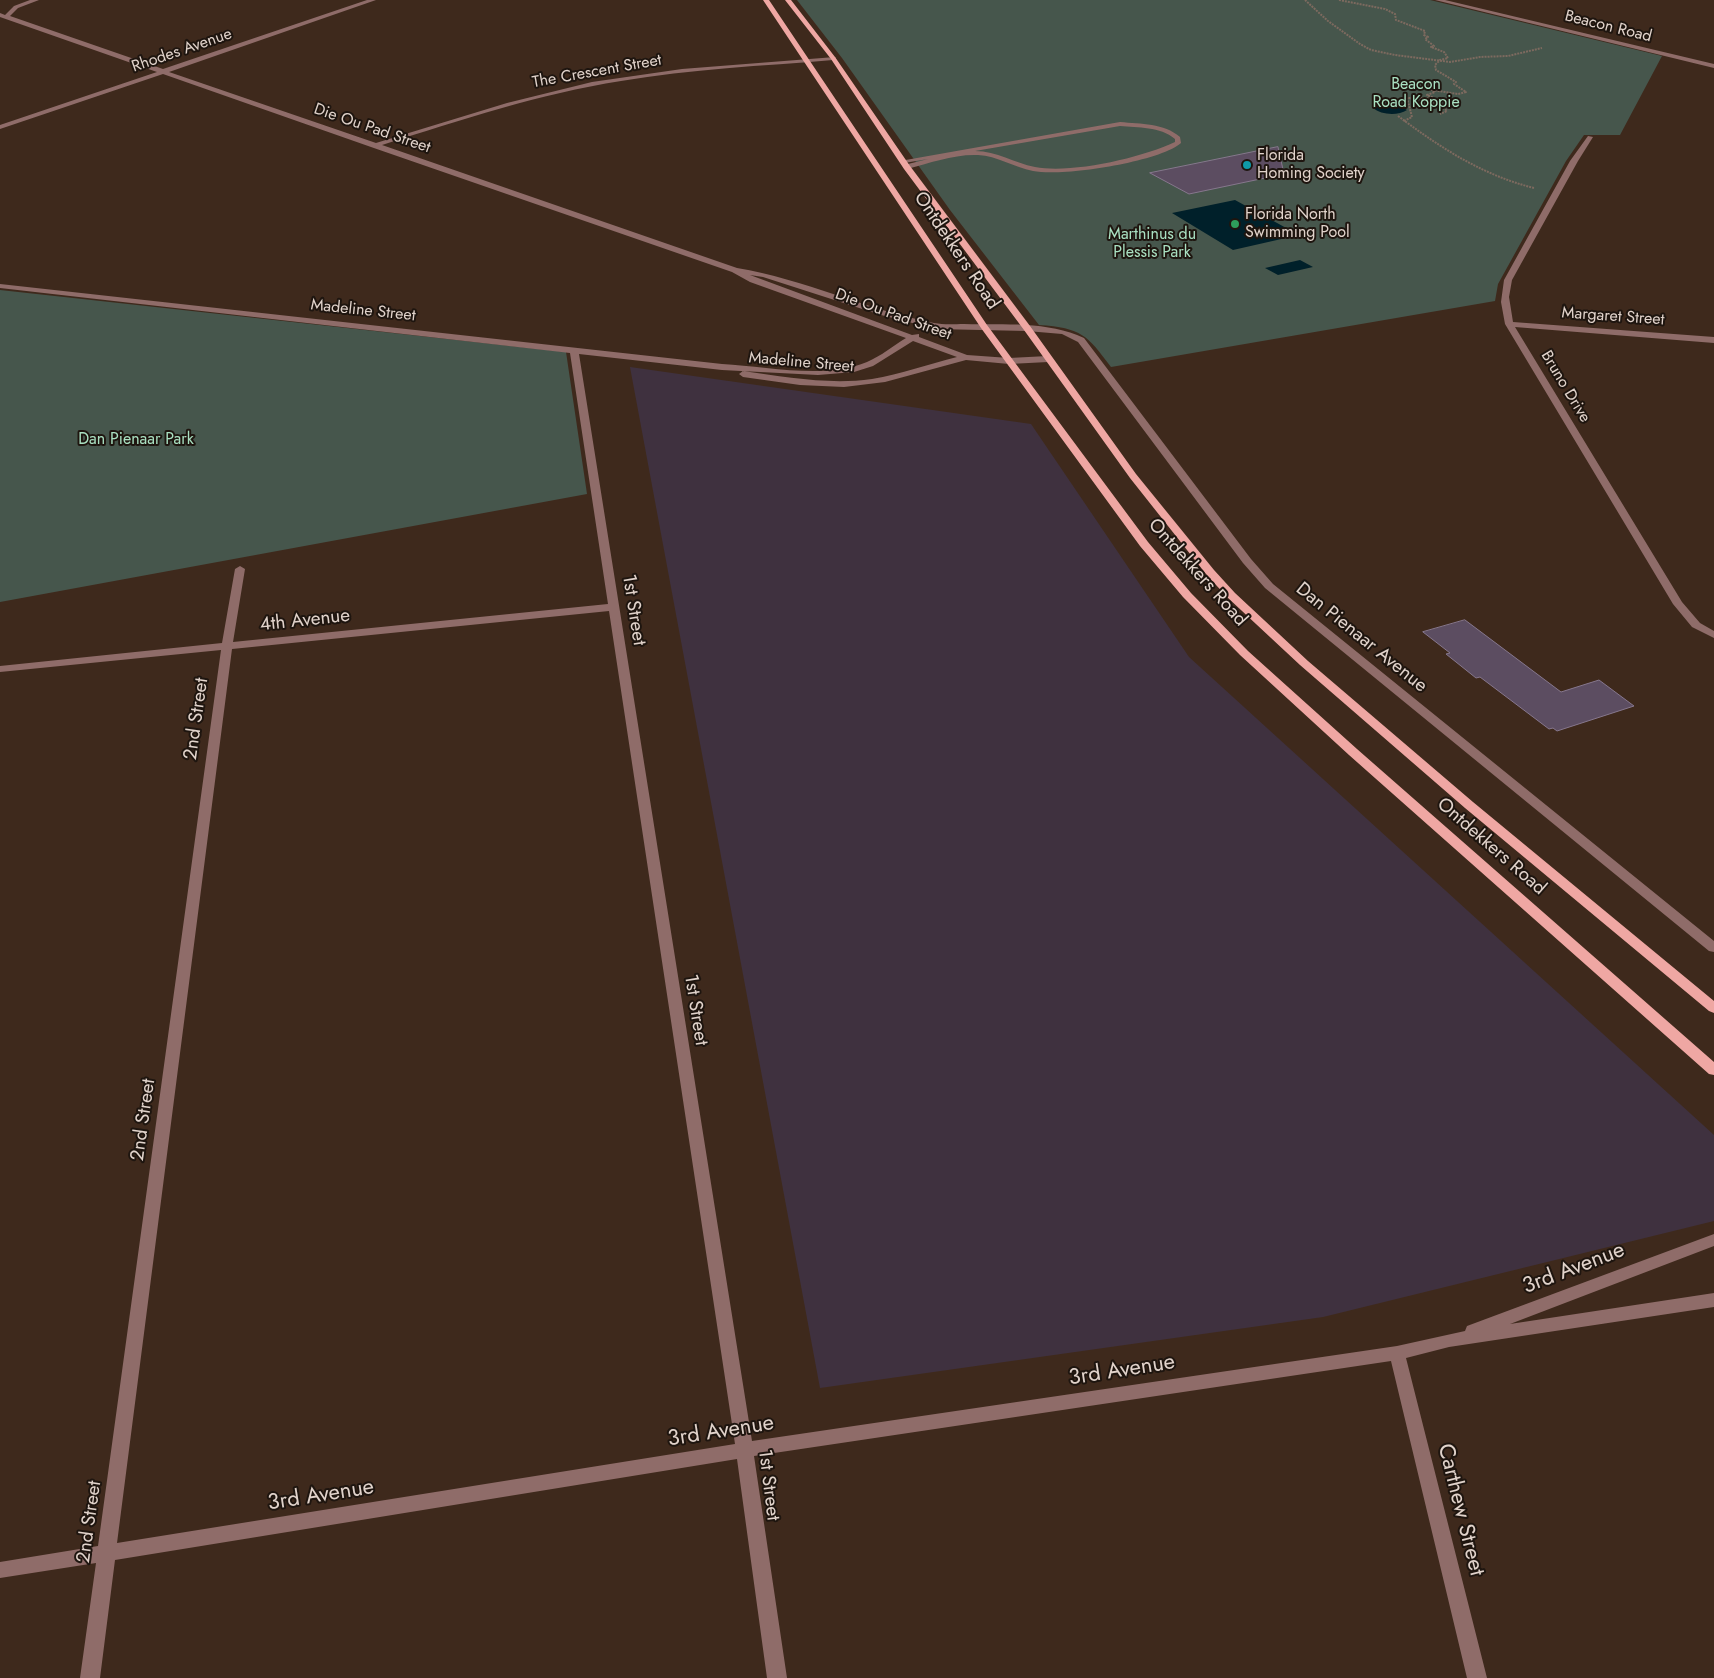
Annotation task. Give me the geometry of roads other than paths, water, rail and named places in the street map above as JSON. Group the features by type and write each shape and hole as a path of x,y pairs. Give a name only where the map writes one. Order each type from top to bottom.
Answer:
{"main road":[{"name":"Ontdekkers Road","path":"766,0 1009,361 1144,544 1212,621 1353,752 1714,1070"},
{"name":"Ontdekkers Road","path":"788,0 833,58 906,164 1133,476 1184,542 1231,594 1304,664 1469,805 1714,1008"}],"street":[{"path":"3,15 16,7 36,0"},
{"name":"Rhodes Avenue","path":"0,127 372,0"},
{"name":"Beacon Road","path":"1438,0 1714,66"},
{"name":"Die Ou Pad Street","path":"3,15 374,146 735,270 764,275 884,313 936,326 1027,328"},
{"name":"The Crescent Street","path":"374,146 509,103 593,83 652,74 833,58"},
{"path":"1120,124 1160,128 1171,132 1178,138 1178,143 1173,146 1145,156 1062,171 1040,170 994,156 976,153 906,164 1120,124"},
{"name":"Bruno Drive","path":"1590,137 1508,280 1504,293 1504,305 1510,324 1678,604 1696,625 1714,635"},
{"name":"Die Ou Pad Street","path":"735,270 753,280 966,357 1009,361 1048,359"},
{"name":"Madeline Street","path":"0,286 722,367 751,366 822,373 848,371 870,364 936,326"},
{"name":"Margaret Street","path":"1510,324 1714,340"},
{"name":"Dan Pienaar Avenue","path":"1027,328 1064,332 1081,340 1246,561 1269,586 1714,948"},
{"name":"1st Street","path":"574,349 745,1450 777,1678"},
{"name":"Madeline Street","path":"722,367 740,373 836,384 873,381 966,357"},
{"name":"2nd Street","path":"90,1678 227,646 240,569"},
{"name":"4th Avenue","path":"0,669 614,608"},
{"name":"3rd Avenue","path":"1449,1340 1714,1240"},
{"name":"3rd Avenue","path":"0,1570 745,1450 1397,1353 1449,1340 1714,1300"},
{"name":"Carthew Street","path":"1397,1353 1477,1678"}],"water":[{"path":"1379,103 1399,105 1407,110 1394,114 1385,113 1373,108"},
{"name":"Florida North Swimming Pool","path":"1235,200 1299,235 1233,250 1172,213"},
{"name":"Florida North Swimming Pool","path":"1300,260 1313,267 1278,275 1265,268"}],"place":[{"name":"Florida Homing Society","path":"1247,165"},
{"name":"Florida North Swimming Pool","path":"1235,224"}],"park label":[{"name":"Beacon Road Koppie","path":"1416,94"},
{"name":"Marthinus du Plessis Park","path":"1152,244"},
{"name":"Dan Pienaar Park","path":"136,440"}]}
